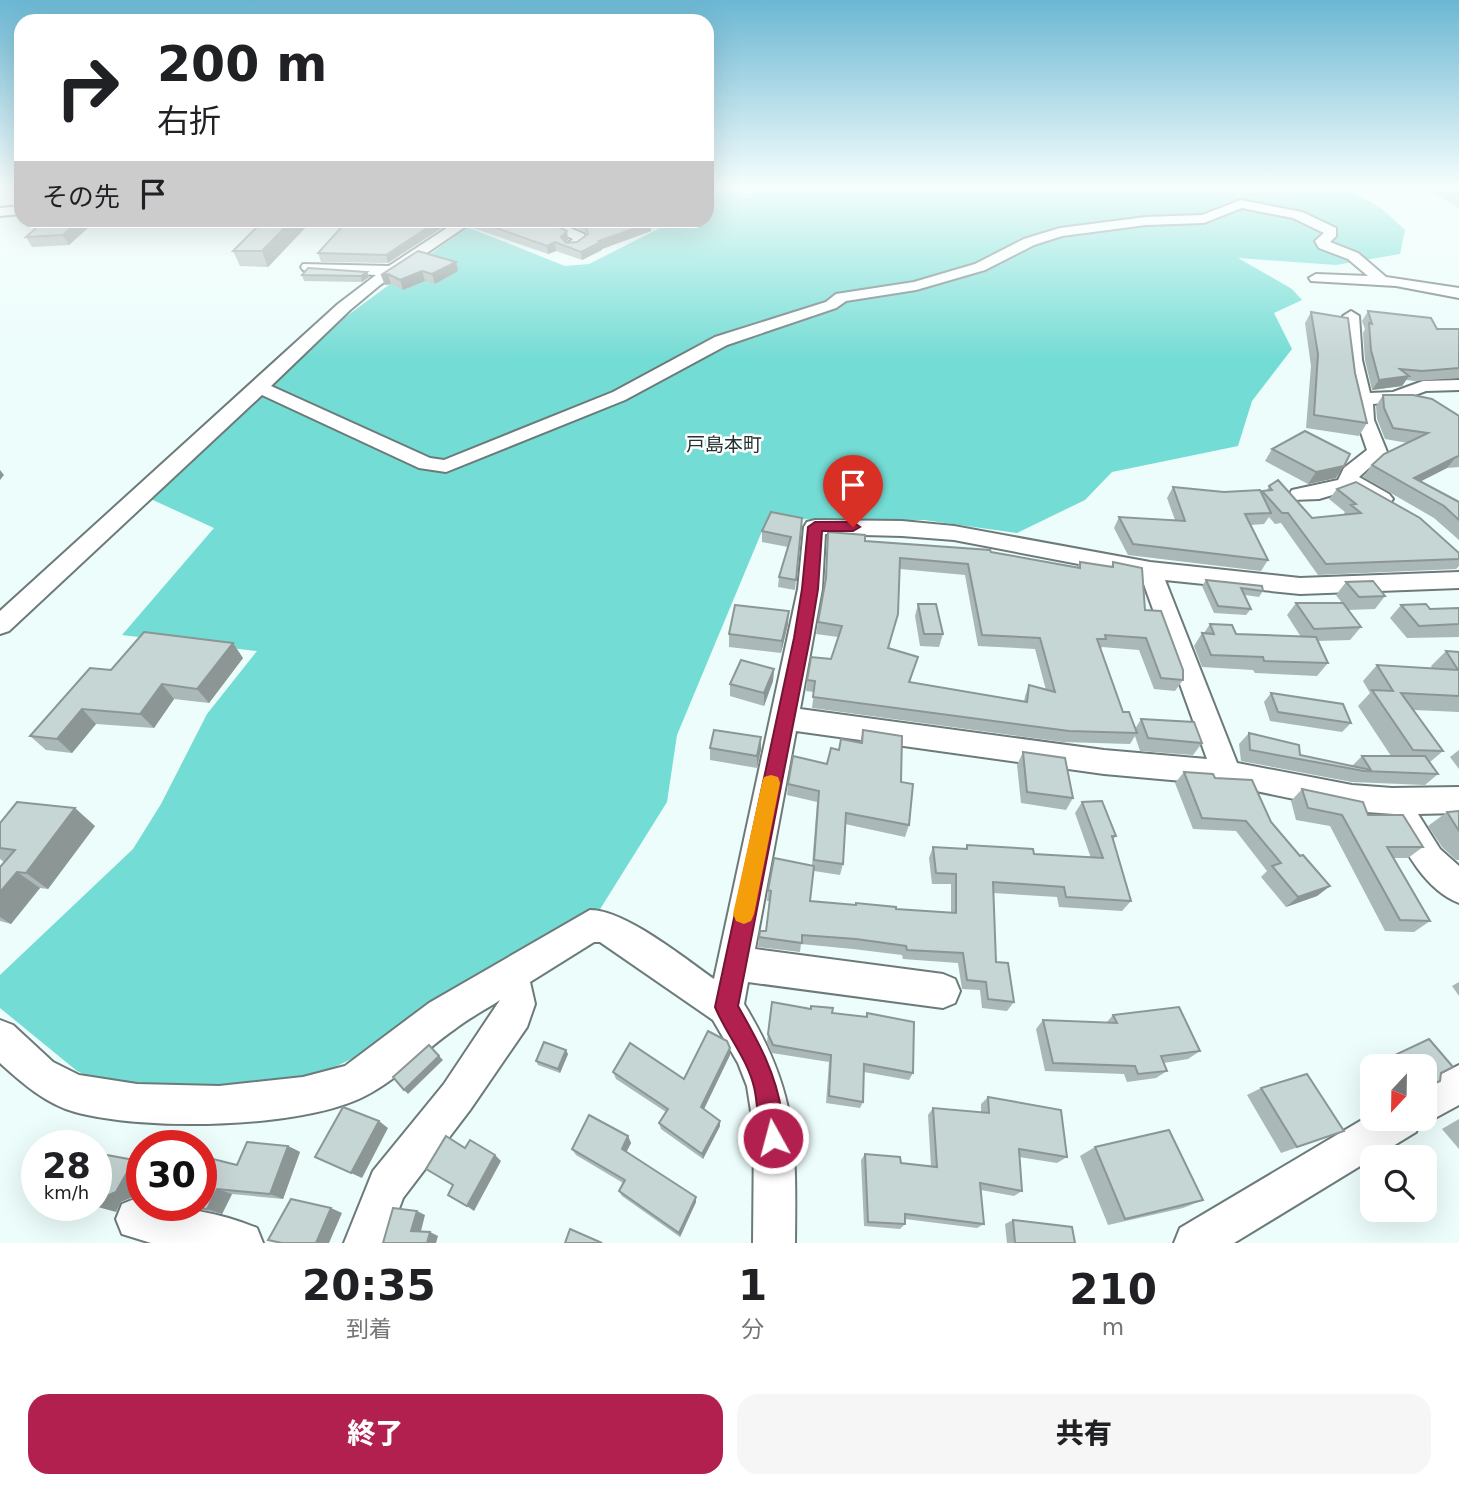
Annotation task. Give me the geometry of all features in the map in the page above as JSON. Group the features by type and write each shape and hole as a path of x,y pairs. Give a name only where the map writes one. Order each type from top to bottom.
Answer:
{"street":[{"path":"308,267 391,263 413,257 434,243"},
{"path":"572,246 578,243"},
{"path":"260,387 426,464 446,466 619,396 721,341 831,305 841,297 916,286 980,267 1026,243"},
{"path":"1323,243 1353,256 1382,281"},
{"path":"0,625 391,263"},
{"path":"1316,278 1382,281 1459,293"},
{"path":"1299,495 1332,490 1346,484 1351,472 1377,452 1365,420 1363,399 1353,360 1351,316"},
{"path":"1396,397 1423,386 1459,385"},
{"path":"1363,399 1396,397 1433,404"},
{"path":"1349,477 1353,484 1401,510"},
{"path":"726,1007 810,589 815,527 872,527 952,533 1015,542 1150,570 1300,586 1459,580"},
{"path":"1150,570 1227,773"},
{"path":"785,718 1104,762 1227,773 1352,798 1394,801 1459,800"},
{"path":"1394,801 1429,859 1459,888"},
{"path":"0,1038 40,1075 75,1093 137,1103 219,1105 303,1096 352,1083 388,1060 442,1016 579,931 590,926 602,926 726,1007 758,1064 766,1087 776,1165 774,1243"},
{"path":"734,963 943,991"},
{"path":"365,1243 387,1185 457,1097 519,1006 519,994 509,975"},
{"path":"1437,1097 1459,1084"},
{"path":"1195,1243 1380,1131"},
{"path":"146,1221 242,1243"}],"shaded area":[{"path":"445,243 507,243 565,266 589,264 630,243 1402,243 1400,254 1336,265 1238,258 1292,289 1302,300 1274,313 1292,349 1252,401 1238,446 1112,472 1085,500 1017,533 924,520 767,519 677,735 667,802 597,914 374,1048 308,1080 211,1091 98,1081 77,1071 0,1008 0,975 133,849 161,804 207,714 257,651 122,635 214,528 142,495 286,361"}],"building":[{"path":"241,243 270,243 262,251 233,251"},
{"path":"327,243 404,243 386,255 318,253"},
{"path":"558,243 599,243 581,252"},
{"path":"418,251 456,262 432,274 422,271 400,280 388,274 381,275"},
{"path":"308,268 367,272 361,276 302,275"},
{"path":"1368,311 1431,318 1437,329 1459,329 1459,368 1422,371 1400,369 1409,376 1379,380 1371,350 1369,323 1372,324"},
{"path":"1311,312 1348,318 1355,373 1367,423 1314,415 1318,354"},
{"path":"1383,395 1413,395 1432,399 1459,416 1459,456 1414,478 1459,502 1459,520 1444,506 1372,465 1384,454 1428,433 1393,428 1384,408"},
{"path":"1305,431 1350,454 1344,466 1316,472 1272,449"},
{"path":"1278,480 1312,518 1361,513 1351,505 1356,504 1337,489 1356,482 1420,518 1459,553 1459,559 1326,564 1288,513 1282,513 1262,491 1272,490 1269,486"},
{"path":"1173,487 1224,492 1260,490 1271,513 1245,514 1268,560 1133,544 1119,517 1185,521"},
{"path":"771,512 802,518 796,580 779,577 791,537 762,531"},
{"path":"828,532 865,535 865,541 990,550 1080,568 1080,562 1113,567 1113,562 1142,568 1145,610 1161,611 1183,670 1183,680 1161,678 1146,638 1105,635 1106,639 1097,639 1123,712 1129,712 1137,733 1069,731 813,697 815,681 807,680 811,657 831,659 842,626 818,622 826,578","holes":["900,558 968,564 982,635 1040,638 1055,692 1029,685 1027,702 909,682 918,657 888,648 898,614"]},
{"path":"1206,580 1262,586 1263,591 1241,588 1251,609 1218,606"},
{"path":"1373,581 1385,596 1359,597 1346,582"},
{"path":"1296,603 1343,603 1361,627 1314,629"},
{"path":"918,604 936,604 943,634 924,634"},
{"path":"1426,604 1430,609 1459,608 1459,624 1419,626 1401,605"},
{"path":"735,605 789,611 782,641 729,634"},
{"path":"1210,624 1232,625 1236,634 1316,637 1328,663 1264,661 1263,657 1211,655 1202,633 1214,634"},
{"path":"144,632 233,643 197,689 162,684 140,714 82,709 57,739 30,736 90,668 111,670"},
{"path":"1446,651 1459,652 1459,696 1401,693 1443,751 1413,750 1372,690 1393,691 1377,665 1458,670"},
{"path":"741,660 774,669 764,693 730,684"},
{"path":"1271,693 1343,704 1351,723 1278,712"},
{"path":"1141,719 1194,722 1202,743 1148,738"},
{"path":"714,730 761,737 757,756 710,748"},
{"path":"863,730 902,736 901,782 913,784 909,825 846,813 843,864 814,860 819,791 788,784 793,756 827,764 831,748 839,750 841,739 862,743"},
{"path":"1249,733 1299,745 1300,755 1371,770 1362,756 1425,756 1438,774 1364,771 1250,750"},
{"path":"1023,752 1065,758 1073,798 1027,792"},
{"path":"1184,772 1213,774 1215,778 1252,780 1271,822 1330,886 1298,897 1272,866 1281,863 1246,821 1202,818"},
{"path":"1302,789 1363,802 1368,815 1403,815 1423,847 1387,847 1430,921 1400,920 1342,815 1308,808"},
{"path":"1102,801 1116,836 1112,836 1131,901 1066,897 1064,887 993,882 996,962 1008,963 1014,1002 988,999 986,982 967,980 963,953 907,950 906,946 856,939 802,935 802,943 759,937 760,931 766,931 771,891 768,890 774,858 814,866 810,901 956,913 956,874 936,873 933,847 967,849 967,845 1033,849 1034,854 1103,858 1082,802"},
{"path":"17,802 75,808 26,873 17,872 0,892 0,867 15,850 0,848 0,823"},
{"path":"1459,811 1459,831 1447,812"},
{"path":"772,1002 811,1009 811,1006 833,1008 832,1013 867,1017 867,1013 914,1022 913,1073 864,1064 863,1102 829,1096 831,1055 773,1045 768,1034"},
{"path":"1179,1007 1200,1051 1161,1056 1167,1071 1138,1074 1135,1066 1053,1063 1043,1020 1117,1023 1113,1015"},
{"path":"708,1031 727,1041 730,1048 701,1107 720,1121 702,1154 659,1123 668,1109 613,1072 630,1043 684,1079"},
{"path":"1429,1039 1453,1067 1441,1073 1440,1081 1437,1082 1437,1054 1397,1054"},
{"path":"544,1042 566,1050 558,1069 536,1061"},
{"path":"429,1045 439,1056 404,1090 393,1077"},
{"path":"1307,1074 1344,1131 1297,1147 1261,1088"},
{"path":"988,1097 1061,1110 1067,1157 1019,1149 1022,1191 980,1183 984,1224 905,1214 905,1224 868,1222 865,1154 900,1157 901,1163 937,1167 933,1108 989,1113"},
{"path":"343,1107 379,1121 351,1173 315,1157"},
{"path":"589,1115 628,1136 622,1149 696,1197 679,1233 619,1191 625,1180 572,1149"},
{"path":"1169,1130 1203,1200 1125,1219 1095,1147"},
{"path":"446,1136 465,1148 470,1140 495,1155 467,1206 448,1195 453,1185 426,1169"},
{"path":"247,1142 288,1146 270,1194 217,1189 217,1160 237,1165"},
{"path":"112,1156 126,1159 126,1174 116,1192 112,1194"},
{"path":"291,1199 331,1208 316,1243 282,1243 268,1240"},
{"path":"393,1208 417,1211 411,1231 430,1232 427,1243 383,1243"},
{"path":"1013,1220 1072,1227 1075,1243 1015,1243"},
{"path":"570,1229 602,1243 565,1243"}],"slow traffic":[{"path":"744,914 771,783"}],"district":[{"name":"戸島本町","path":"724,444"}],"route":[{"path":"773,1138 771,1110 758,1064 726,1007 802,638 810,589 815,527 853,527"}]}
